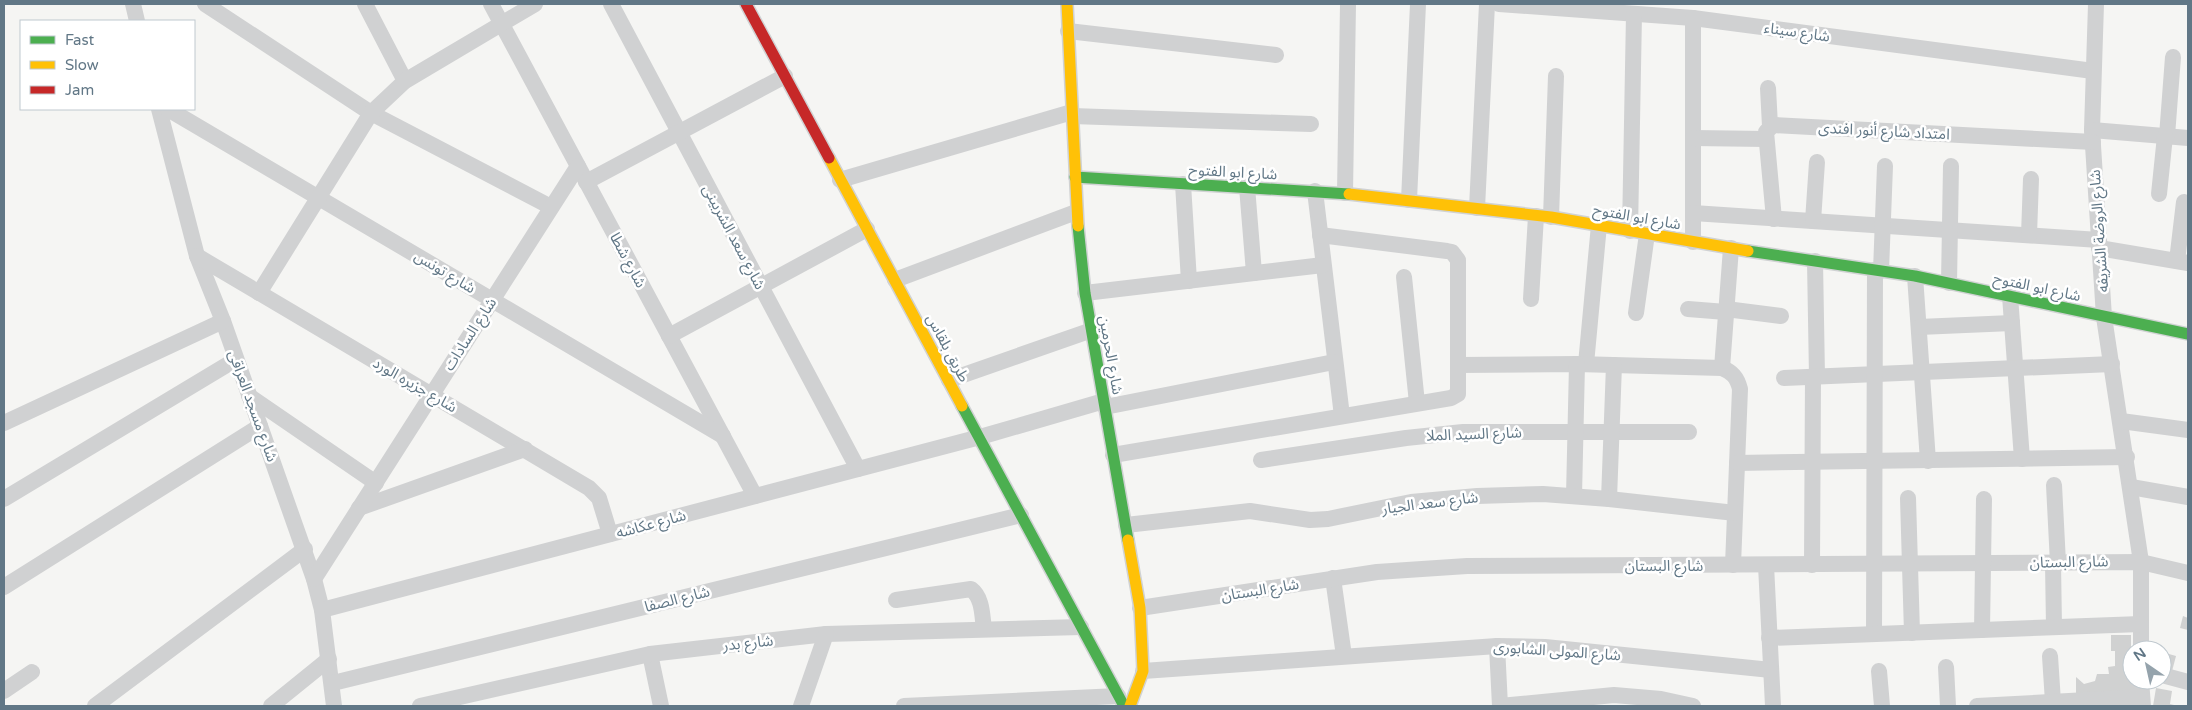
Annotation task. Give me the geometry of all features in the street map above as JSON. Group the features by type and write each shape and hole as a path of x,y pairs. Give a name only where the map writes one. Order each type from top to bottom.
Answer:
{"street":[{"path":"133,4 137,20"},
{"path":"205,4 371,113 551,208"},
{"path":"365,4 405,81"},
{"name":"شارع شطا","path":"491,4 755,496"},
{"path":"259,293 371,113 405,81 535,4"},
{"name":"شارع سعد الشربينى","path":"611,4 858,469"},
{"name":"طريق بلقاس","path":"746,4 1124,703"},
{"name":"شارع الحرمين","path":"1067,4 1076,212 1085,293 1140,608 1143,671 1124,703"},
{"path":"1345,193 1348,4"},
{"path":"1409,200 1418,4"},
{"path":"1477,208 1487,4"},
{"name":"شارع سيناء","path":"1499,4 1693,18 2094,71"},
{"name":"شارع الروضة الشريفه","path":"2096,4 2092,136 2104,317 2141,562 2141,640"},
{"path":"1630,231 1634,14"},
{"path":"1693,18 1694,242"},
{"path":"1068,31 1276,55"},
{"path":"2158,194 2166,136 2173,57"},
{"path":"586,182 784,76"},
{"path":"1531,299 1544,216 1556,76"},
{"path":"1768,88 1768,132 1774,219"},
{"name":"شارع مسجد العراقى","path":"159,110 197,256 223,321 235,360 305,549 314,579 322,610 334,706"},
{"name":"شارع تونس","path":"170,110 722,436"},
{"path":"840,180 1072,114 1311,124"},
{"name":"امتداد شارع أنور افندى","path":"1693,138 1768,132 2166,136 2188,138"},
{"path":"1813,221 1817,162"},
{"name":"شارع السادات","path":"314,579 578,166"},
{"path":"1874,634 1875,374 1878,270 1883,226 1885,166"},
{"path":"1949,283 1951,166"},
{"name":"شارع ابو الفتوح","path":"1075,177 1345,193 1544,216 1730,248 1915,276 2188,334"},
{"path":"2029,236 2031,179"},
{"path":"1183,184 1189,281"},
{"path":"1248,188 1254,273"},
{"path":"1315,191 1334,362 1342,416"},
{"path":"1693,213 2029,236 2099,244 2182,262 2184,202"},
{"path":"895,280 1076,212"},
{"path":"1574,496 1575,432 1581,364 1599,225"},
{"path":"669,336 867,229"},
{"path":"1636,313 1647,234"},
{"path":"1113,455 1451,398 1458,394 1458,260 1456,255 1447,251 1320,235"},
{"path":"1722,368 1730,248"},
{"name":"شارع جزيره الورد","path":"197,256 593,490 599,498 610,534"},
{"path":"1812,565 1815,261"},
{"path":"1085,293 1323,265"},
{"path":"1404,276 1417,403"},
{"path":"1915,276 1928,461"},
{"path":"2010,296 2022,459"},
{"path":"1688,309 1781,316"},
{"path":"4,423 223,321"},
{"path":"1919,327 2012,323"},
{"path":"949,380 1092,330"},
{"path":"4,499 235,360"},
{"name":"شارع عكاشه","path":"322,610 1104,404 1334,362"},
{"path":"1459,365 1581,364 1722,368 1730,372 1737,379 1740,389 1733,565"},
{"path":"1784,378 2112,364"},
{"path":"1609,499 1614,365"},
{"path":"249,396 376,483"},
{"path":"2121,421 2188,430"},
{"path":"4,587 260,426"},
{"name":"شارع السيد الملا","path":"1261,460 1444,433 1689,432"},
{"path":"359,508 524,449"},
{"path":"1737,463 2126,457"},
{"path":"2054,485 2054,627"},
{"path":"2131,487 2188,497"},
{"name":"شارع سعد الجيار","path":"1126,525 1250,511 1310,520 1328,519 1411,502 1477,496 1574,496 1735,513"},
{"path":"1908,498 1912,633"},
{"path":"1982,630 1984,499"},
{"name":"شارع الصفا","path":"332,683 1022,515"},
{"path":"95,706 305,549"},
{"name":"شارع البستان","path":"1140,608 1377,572 1467,566 2141,562 2188,573"},
{"path":"1766,565 1772,706"},
{"path":"1333,578 1344,656"},
{"path":"896,600 971,589 977,594 979,600 984,629"},
{"path":"1769,638 2141,624"},
{"name":"شارع بدر","path":"420,706 650,654 826,634 1082,627"},
{"path":"801,706 826,634"},
{"path":"1497,646 1500,706 1614,695 1661,699 1693,706"},
{"name":"شارع المولى الشابورى","path":"1143,671 1497,646 1545,647 1771,670"},
{"path":"650,654 661,706"},
{"path":"2050,656 2053,702"},
{"path":"271,706 329,659"},
{"path":"1946,667 1948,706"},
{"path":"1879,671 1882,706"},
{"path":"4,691 32,672"},
{"path":"2172,678 2188,682"},
{"path":"1977,706 2053,702 2142,702"},
{"path":"904,706 1124,703"}],"building":[{"path":"2183,616 2188,618 2188,630 2180,628"},
{"path":"2111,635 2131,635 2131,640 2122,640 2122,690 2137,690 2137,693 2076,696 2076,677 2084,684 2095,681 2097,674 2109,674 2108,667 2115,666 2115,651 2111,651"},
{"path":"2172,655 2176,656 2172,671"},
{"path":"2156,690 2167,690 2172,691 2170,704 2178,706 2153,706"}],"traffic: fast":[{"path":"1075,177 1349,194"},
{"path":"1078,226 1085,293 1128,540"},
{"path":"1748,251 1915,276 2188,334"},
{"path":"962,406 1124,706"}],"traffic: slow":[{"path":"1067,4 1078,226"},
{"path":"829,158 962,406"},
{"path":"1349,194 1551,217 1748,251"},
{"path":"1128,540 1140,608 1143,671 1130,706"}],"traffic: jam":[{"path":"746,4 829,158"}]}
